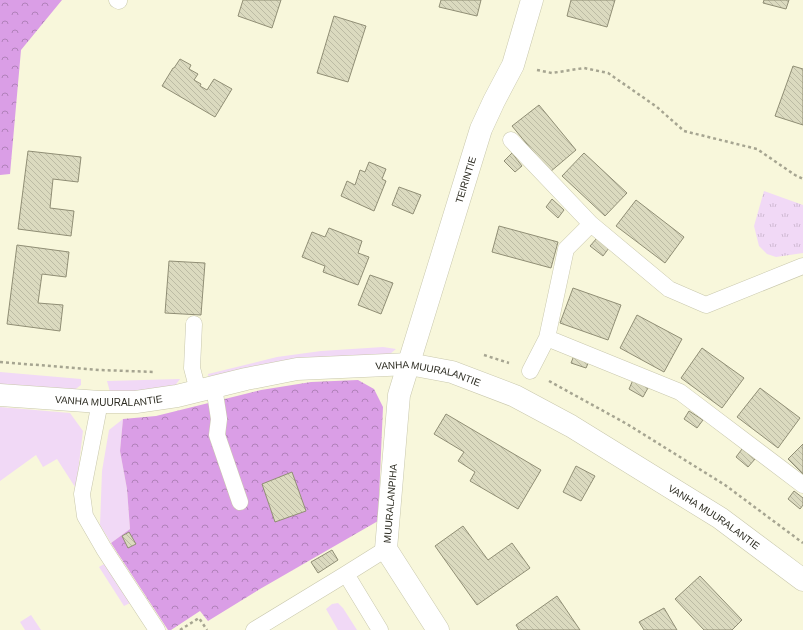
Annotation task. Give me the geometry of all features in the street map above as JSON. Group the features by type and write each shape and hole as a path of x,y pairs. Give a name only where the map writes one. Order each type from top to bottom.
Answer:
{"street":[{"name":"TEIRINTIE","path":"409,364 481,129 513,65 532,0"},
{"name":"VANHA MUURALANTIE","path":"0,395 100,402 136,402 178,396 246,379 297,369 409,364 452,372 515,396 572,426 720,518 803,580"},
{"name":"MUURALANPIHA","path":"409,364 399,395 386,549 438,630"}],"lane":[{"path":"511,140 591,224 669,289 706,305 803,266"},
{"path":"530,371 547,338 566,249 591,224"},
{"path":"194,324 192,368 206,389 219,419 217,434 240,502"},
{"path":"547,338 680,392 803,485"},
{"path":"100,402 82,494 85,516 104,549 157,630"},
{"path":"254,630 386,549"},
{"path":"346,574 380,630"}],"path":[{"path":"513,65 552,72 584,68 608,73 657,107 684,131 757,149 803,179"},
{"path":"180,630 199,618 207,630"}],"green space":[{"path":"0,0 62,0 21,50 10,174 0,175"},
{"path":"764,191 803,205 803,253 776,257 767,254 759,246 754,226"},
{"path":"383,347 396,349 390,354 382,356 209,379 208,374 277,357 321,351"},
{"path":"0,372 81,379 81,385 73,391 0,384"},
{"path":"180,379 174,387 143,392 110,392 107,381"},
{"path":"358,380 374,389 383,407 378,521 260,589 208,621 200,611 171,630 168,630 111,543 130,529 127,489 120,451 123,419 156,416 261,390 311,382"},
{"path":"0,407 70,413 83,431 75,487 57,459 43,467 36,455 0,481"},
{"path":"123,419 120,451 127,489 130,529 111,543 100,525 102,471 109,430"},
{"path":"104,564 130,603 124,606 99,567"},
{"path":"338,603 343,608 357,630 338,630 326,609 332,604"},
{"path":"31,615 41,630 25,630 20,622"}],"building":[{"path":"243,0 281,0 272,28 238,16"},
{"path":"441,0 481,0 477,16 439,7"},
{"path":"571,0 615,0 607,27 567,16"},
{"path":"764,0 789,0 786,9 763,3"},
{"path":"334,16 366,26 348,82 317,73"},
{"path":"180,59 191,65 189,69 198,74 194,80 201,84 200,86 207,90 214,79 232,89 215,117 162,86"},
{"path":"793,66 803,69 803,125 775,116"},
{"path":"539,105 576,150 550,172 512,126"},
{"path":"28,151 81,157 78,182 53,179 50,208 74,211 71,236 18,229"},
{"path":"512,153 522,166 515,172 504,161"},
{"path":"584,153 627,193 605,216 562,176"},
{"path":"369,162 386,169 382,179 386,181 374,211 341,196 347,181 355,185 360,170 365,172"},
{"path":"399,187 421,195 413,214 392,205"},
{"path":"552,199 564,210 558,218 546,207"},
{"path":"636,200 684,237 665,263 616,226"},
{"path":"499,226 558,242 551,268 492,252"},
{"path":"329,228 362,241 358,253 369,257 358,285 323,272 325,266 302,257 312,232 325,237"},
{"path":"597,238 609,248 603,256 590,246"},
{"path":"17,245 69,252 66,277 42,274 38,303 63,305 60,331 7,324"},
{"path":"169,261 205,263 201,315 165,313"},
{"path":"370,275 393,283 381,314 358,305"},
{"path":"573,288 621,305 608,340 560,323"},
{"path":"637,315 682,339 664,372 620,348"},
{"path":"702,348 744,378 722,408 681,378"},
{"path":"575,353 590,359 586,368 571,363"},
{"path":"633,380 648,388 643,397 629,389"},
{"path":"760,388 800,418 778,448 737,417"},
{"path":"689,411 703,420 697,428 684,419"},
{"path":"446,414 541,470 518,509 470,481 475,472 458,461 464,452 434,434"},
{"path":"803,444 803,474 788,459"},
{"path":"742,449 755,459 748,467 736,457"},
{"path":"576,466 595,476 581,501 563,492"},
{"path":"292,472 306,511 275,522 262,484"},
{"path":"794,491 803,498 803,505 800,509 788,499"},
{"path":"463,526 488,560 512,543 530,568 477,605 435,546"},
{"path":"129,532 136,544 128,548 122,536"},
{"path":"332,550 338,560 318,573 311,562"},
{"path":"700,576 742,620 732,630 704,630 675,599"},
{"path":"557,596 580,630 519,630 516,625"},
{"path":"664,608 677,630 644,630 639,622"}]}
